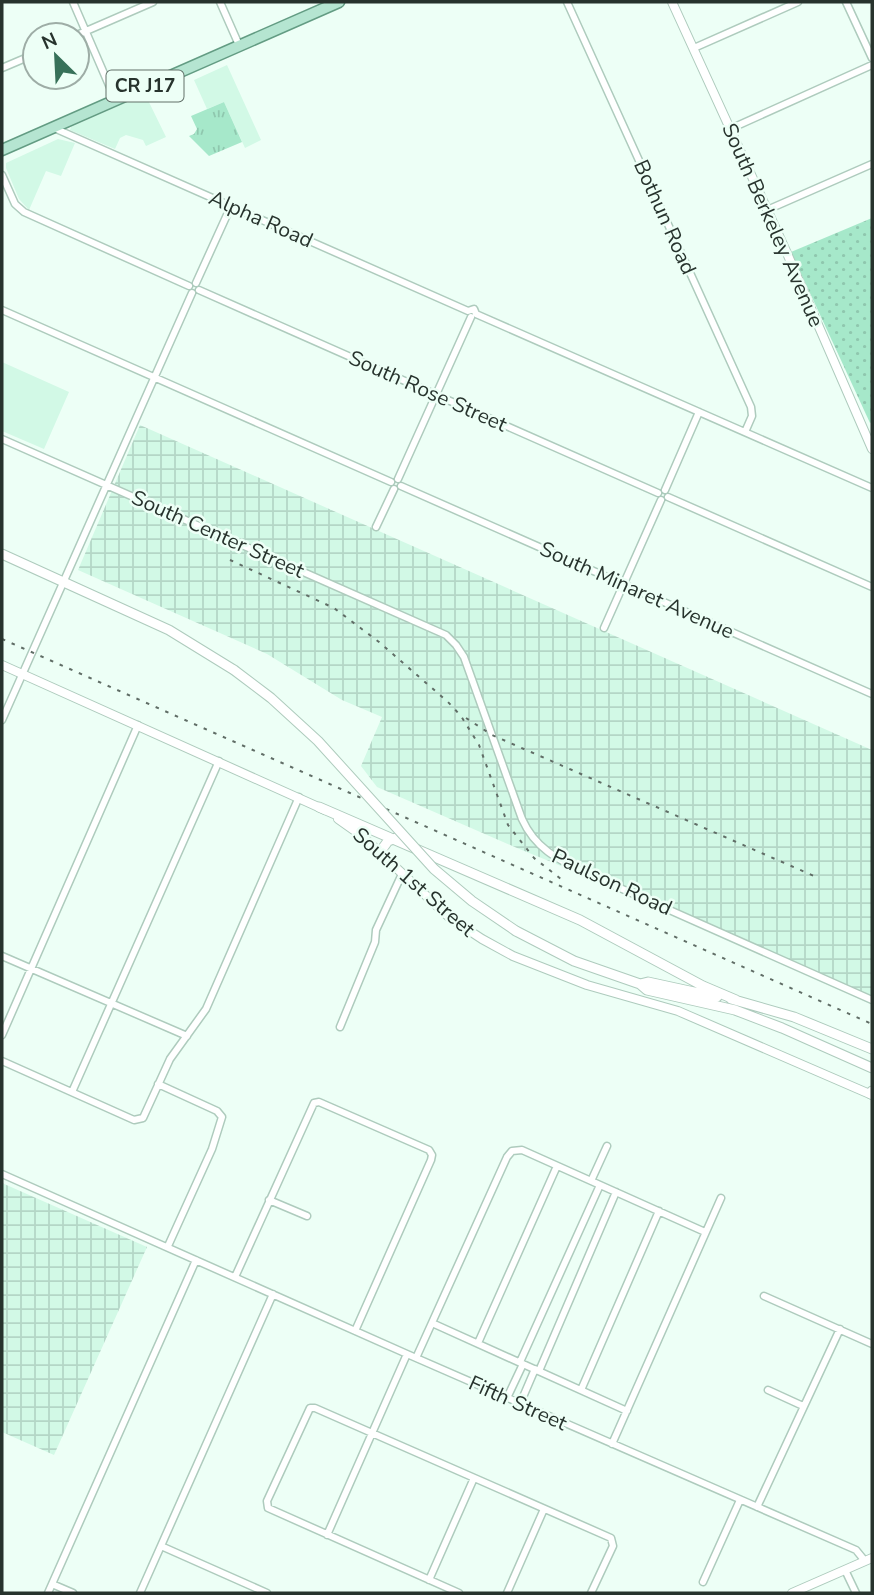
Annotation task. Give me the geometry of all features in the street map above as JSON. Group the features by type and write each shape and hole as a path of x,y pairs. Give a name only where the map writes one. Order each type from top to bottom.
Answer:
{"main road":[{"name":"CR J17","path":"2,150 339,2"},
{"path":"2,554 169,630 234,670 279,705 318,741 435,869 472,901 516,931 574,961 648,989 735,1010 872,1068"},
{"path":"319,807 396,838 580,920 703,986 736,1000"},
{"path":"380,852 388,841 396,838"},
{"path":"640,984 648,982 736,1000 807,1021 872,1049"}],"street":[{"path":"73,2 81,21"},
{"path":"91,30 153,2"},
{"path":"220,2 239,45"},
{"name":"Bothun Road","path":"567,2 751,407 752,416 745,432"},
{"name":"South Berkeley Avenue","path":"672,2 872,449"},
{"path":"694,48 798,2"},
{"path":"846,2 872,58"},
{"path":"91,43 116,99"},
{"path":"2,68 21,60"},
{"path":"730,128 872,65"},
{"name":"Alpha Road","path":"52,128 872,488"},
{"path":"767,210 872,164"},
{"name":"South Rose Street","path":"2,175 15,205 24,212 872,587"},
{"path":"2,720 231,206"},
{"name":"South Minaret Avenue","path":"2,310 872,694"},
{"path":"376,527 472,314"},
{"path":"604,628 699,412"},
{"name":"South Center Street","path":"2,439 435,629"},
{"name":"Paulson Road","path":"435,629 451,640 464,657 522,819 530,834 544,850 584,872 872,1000"},
{"name":"South 1st Street","path":"2,665 319,807 355,830 450,918 513,956 587,985 686,1014 872,1093"},
{"path":"2,1035 138,725"},
{"path":"72,1092 219,761"},
{"path":"2,1061 134,1120 140,1120 145,1115 170,1059 206,1009 299,797"},
{"path":"340,1027 375,942 376,930 402,874"},
{"path":"2,956 187,1036"},
{"path":"158,1084 221,1114 222,1120 212,1149 168,1247"},
{"path":"235,1277 314,1103 319,1102 429,1150 432,1154 355,1331"},
{"path":"591,1181 607,1146"},
{"path":"416,1358 512,1151 522,1150 705,1232"},
{"path":"478,1343 557,1166"},
{"name":"Fifth Street","path":"2,1174 856,1550 869,1560"},
{"path":"507,1398 600,1185"},
{"path":"520,1404 616,1192"},
{"path":"612,1444 721,1198"},
{"path":"270,1200 307,1216"},
{"path":"581,1390 659,1211"},
{"path":"48,1593 196,1259"},
{"path":"140,1593 273,1294"},
{"path":"764,1296 872,1344"},
{"path":"432,1323 627,1410"},
{"path":"758,1507 840,1329"},
{"path":"327,1535 407,1354"},
{"path":"517,1377 530,1382"},
{"path":"768,1390 803,1406"},
{"path":"459,1593 270,1510 267,1502 310,1408 372,1432 613,1540 613,1546 592,1593"},
{"path":"429,1580 474,1478"},
{"path":"703,1582 740,1500"},
{"path":"507,1593 544,1509"},
{"path":"161,1546 267,1593"},
{"path":"792,1593 869,1560"},
{"path":"845,1570 856,1593"},
{"path":"52,1584 73,1593"}],"shaded area":[{"path":"227,65 261,140 245,148 224,102 207,109 194,80"},
{"path":"145,94 166,137 146,146 143,140 126,135 120,138 115,149 70,130 71,127"},
{"path":"58,139 75,143 61,176 46,171 29,210 19,199 6,163"},
{"path":"2,362 69,392 44,449 2,431"},
{"path":"140,425 872,750 872,997 377,787 361,766 382,717 342,700 267,654 78,570"},
{"path":"2,1183 147,1247 54,1455 2,1432"}],"green space":[{"path":"224,102 242,142 209,156 189,136 197,129 191,116"},
{"path":"872,218 872,421 870,423 791,252"}],"railway":[{"path":"230,560 334,608 379,642 448,702 461,716 479,745 508,825 534,858 561,879"},
{"path":"2,639 872,1024"},
{"path":"466,718 492,735 814,876"}]}
